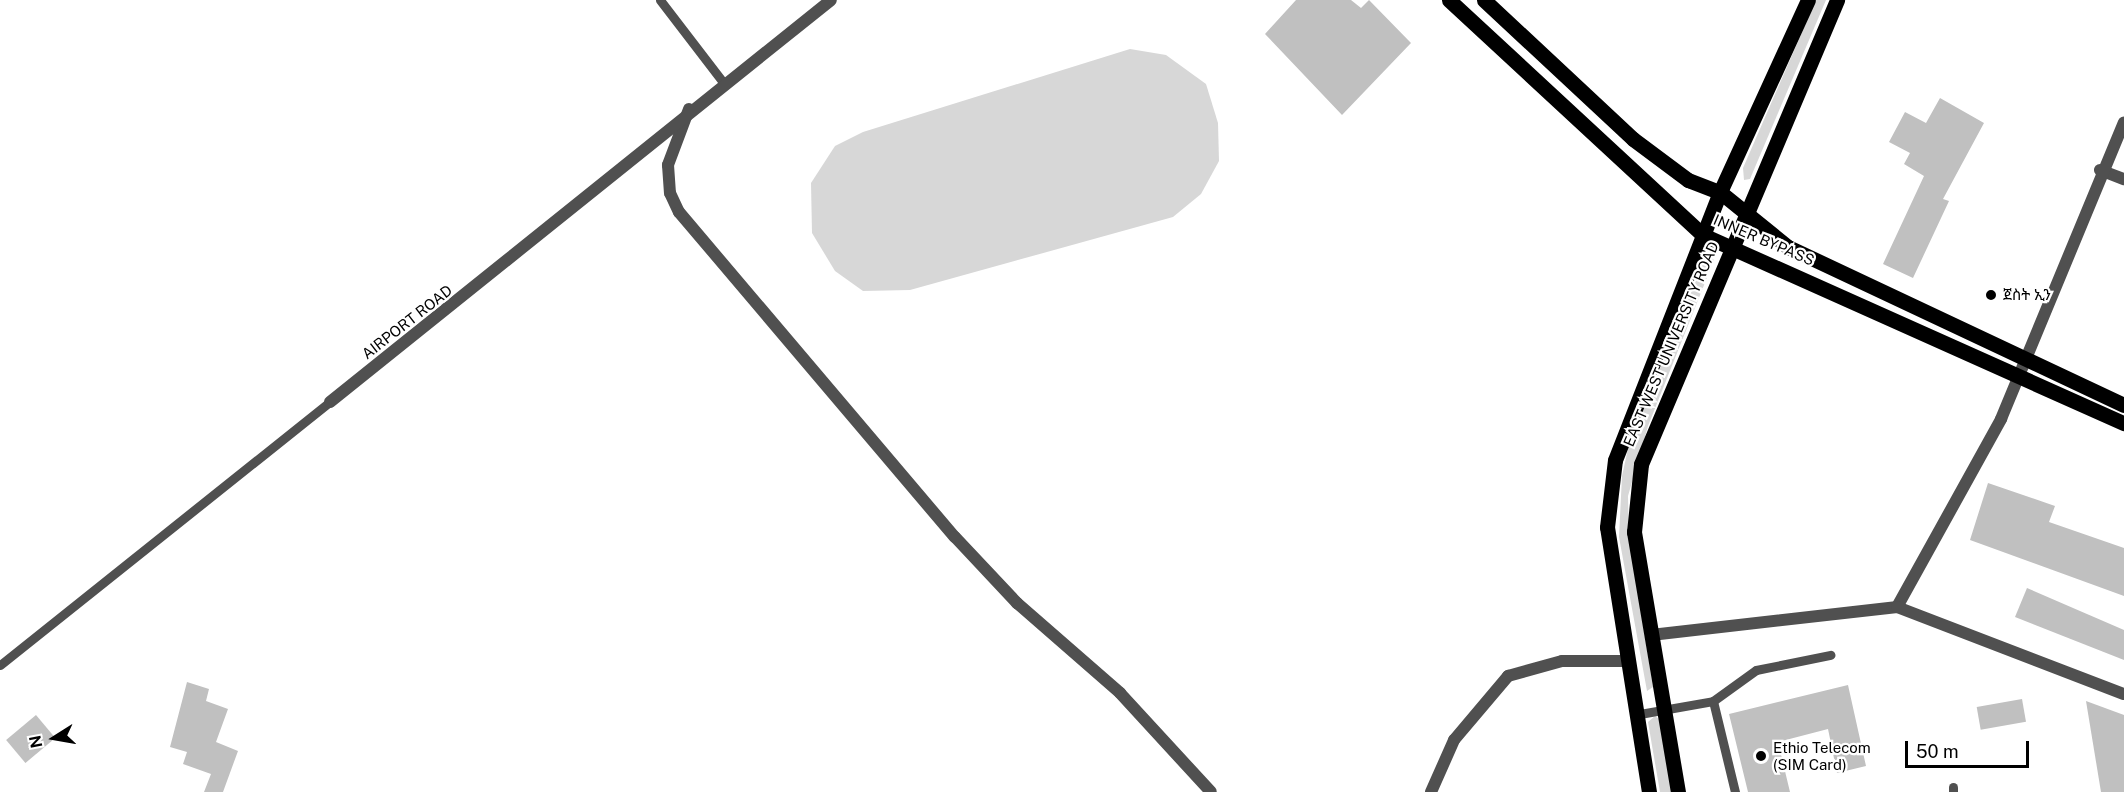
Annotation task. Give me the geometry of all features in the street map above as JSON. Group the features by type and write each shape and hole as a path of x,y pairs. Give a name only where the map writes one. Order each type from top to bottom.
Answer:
{"main road":[{"name":"INNER BYPASS","path":"1449,0 1703,235 2016,378 2124,423"},
{"name":"INNER BYPASS","path":"1484,0 1633,139 1688,180 1720,192 1788,247 2021,360 2124,405"},
{"name":"EAST WEST UNIVERSITY ROAD","path":"1649,792 1626,661 1607,501 1637,397 1720,192 1808,0"},
{"name":"EAST WEST UNIVERSITY ROAD","path":"1678,792 1635,532 1641,464 1837,0"}],"street":[{"name":"AIRPORT ROAD","path":"330,402 689,109 831,0"},
{"path":"689,109 668,165 670,193 679,212 956,537 1017,603 1120,693 1211,792"},
{"path":"1896,607 2001,419 2021,360 2100,170 2124,122"},
{"path":"2100,170 2124,179"},
{"path":"1651,635 1896,607 2124,694"},
{"path":"1431,792 1454,740 1508,676 1562,661 1626,661"}],"lane":[{"path":"660,0 723,82"},
{"name":"AIRPORT ROAD","path":"0,665 330,402"},
{"path":"1634,715 1713,701 1756,670 1830,655"},
{"path":"1713,701 1736,792"}],"shaded area":[{"path":"1816,0 1826,0 1750,179 1744,180 1743,168"},
{"path":"1130,49 1166,55 1206,84 1218,123 1219,161 1201,194 1173,217 910,290 863,291 835,271 812,233 811,183 835,146 863,132"},
{"path":"1707,254 1714,260 1648,426 1628,496 1629,539 1653,687 1647,691 1619,537 1622,476 1629,444"},
{"path":"1655,716 1659,719 1672,792 1660,792 1648,722"}],"building":[{"path":"1296,0 1351,0 1361,8 1369,0 1411,43 1342,115 1265,34"},
{"path":"1940,98 1984,123 1943,199 1949,201 1913,278 1883,264 1924,176 1904,164 1910,153 1889,142 1905,112 1926,123"},
{"path":"1988,483 2055,506 2049,522 2124,548 2124,596 1970,540"},
{"path":"2027,588 2124,630 2124,660 2015,617"},
{"path":"187,682 209,689 206,701 228,709 216,742 238,751 223,792 204,792 211,774 183,764 187,752 170,747"},
{"path":"1848,685 1866,766 1837,773 1828,729 1778,742 1790,792 1748,792 1729,714"},
{"path":"2022,699 2026,722 1981,730 1977,707"},
{"path":"2086,701 2124,715 2124,792 2101,792"},
{"path":"36,715 55,738 25,763 6,740"}],"place":[{"name":"ጀስት ኢን","path":"1991,295"},
{"name":"Ethio Telecom (SIM Card)","path":"1761,756"}]}
